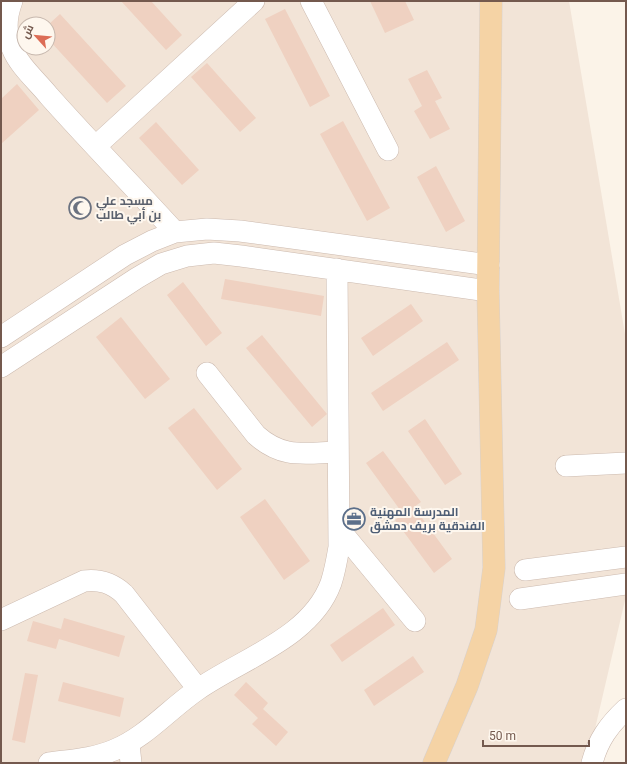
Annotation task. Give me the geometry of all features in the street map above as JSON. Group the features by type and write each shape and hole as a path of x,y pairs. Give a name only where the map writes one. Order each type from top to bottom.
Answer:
{"main road":[{"path":"434,763 467,686 486,630 494,568 488,291 491,1"}],"street":[{"path":"12,1 4,32 20,62 68,117 175,232"},
{"path":"96,146 254,1"},
{"path":"311,1 388,150"},
{"path":"1,337 125,255 152,240 175,232 207,229 240,231 488,265"},
{"path":"1,367 137,278 161,264 187,256 214,253 488,291"},
{"path":"48,763 96,756 113,751 130,753 144,734 184,700 198,689 281,640 310,616 322,601 332,578 338,554 337,269"},
{"path":"207,373 256,435 273,448 294,454 338,452"},
{"path":"566,466 626,463"},
{"path":"339,529 415,621"},
{"path":"525,570 626,557"},
{"path":"1,620 84,581 95,580 106,582 116,586 124,594 198,689"},
{"path":"520,599 626,584"},
{"path":"592,763 595,750 603,734 626,708"}],"shaded area":[{"path":"1,1 569,1 626,340 626,596 587,763 1,763"}],"building":[{"path":"121,1 151,1 182,35 166,50"},
{"path":"370,1 405,1 414,20 385,33"},
{"path":"285,9 330,96 310,107 265,19"},
{"path":"60,14 126,86 107,103 56,48 56,18"},
{"path":"207,63 256,118 240,132 191,77"},
{"path":"427,70 442,98 435,101 450,129 430,139 414,111 422,106 408,79"},
{"path":"17,84 39,110 1,144 1,99"},
{"path":"343,121 390,208 367,221 320,134"},
{"path":"156,122 199,170 182,185 139,138"},
{"path":"436,166 465,221 446,232 417,177"},
{"path":"225,279 324,296 321,316 221,299"},
{"path":"183,282 222,333 206,346 167,295"},
{"path":"411,304 423,321 373,356 361,338"},
{"path":"121,317 170,379 145,399 96,337"},
{"path":"262,335 327,414 312,427 246,348"},
{"path":"447,342 459,360 383,411 371,393"},
{"path":"194,408 242,469 217,490 168,428"},
{"path":"425,419 462,474 445,485 408,431"},
{"path":"383,451 421,502 414,507 452,559 434,573 395,520 403,514 366,463"},
{"path":"265,499 310,561 284,580 240,517"},
{"path":"383,608 395,625 342,662 330,645"},
{"path":"64,618 125,636 119,657 59,639 56,649 27,641 33,621 61,629"},
{"path":"413,656 424,672 374,706 364,690"},
{"path":"25,673 38,675 25,743 12,740"},
{"path":"63,682 124,698 120,717 58,701"},
{"path":"246,682 268,703 263,709 288,732 276,746 252,724 258,718 234,695"}],"place":[{"name":"مسجد علي بن أبي طالب","path":"80,208"},
{"name":"المدرسة المهنية الفندقية بريف دمشق","path":"354,519"}]}
